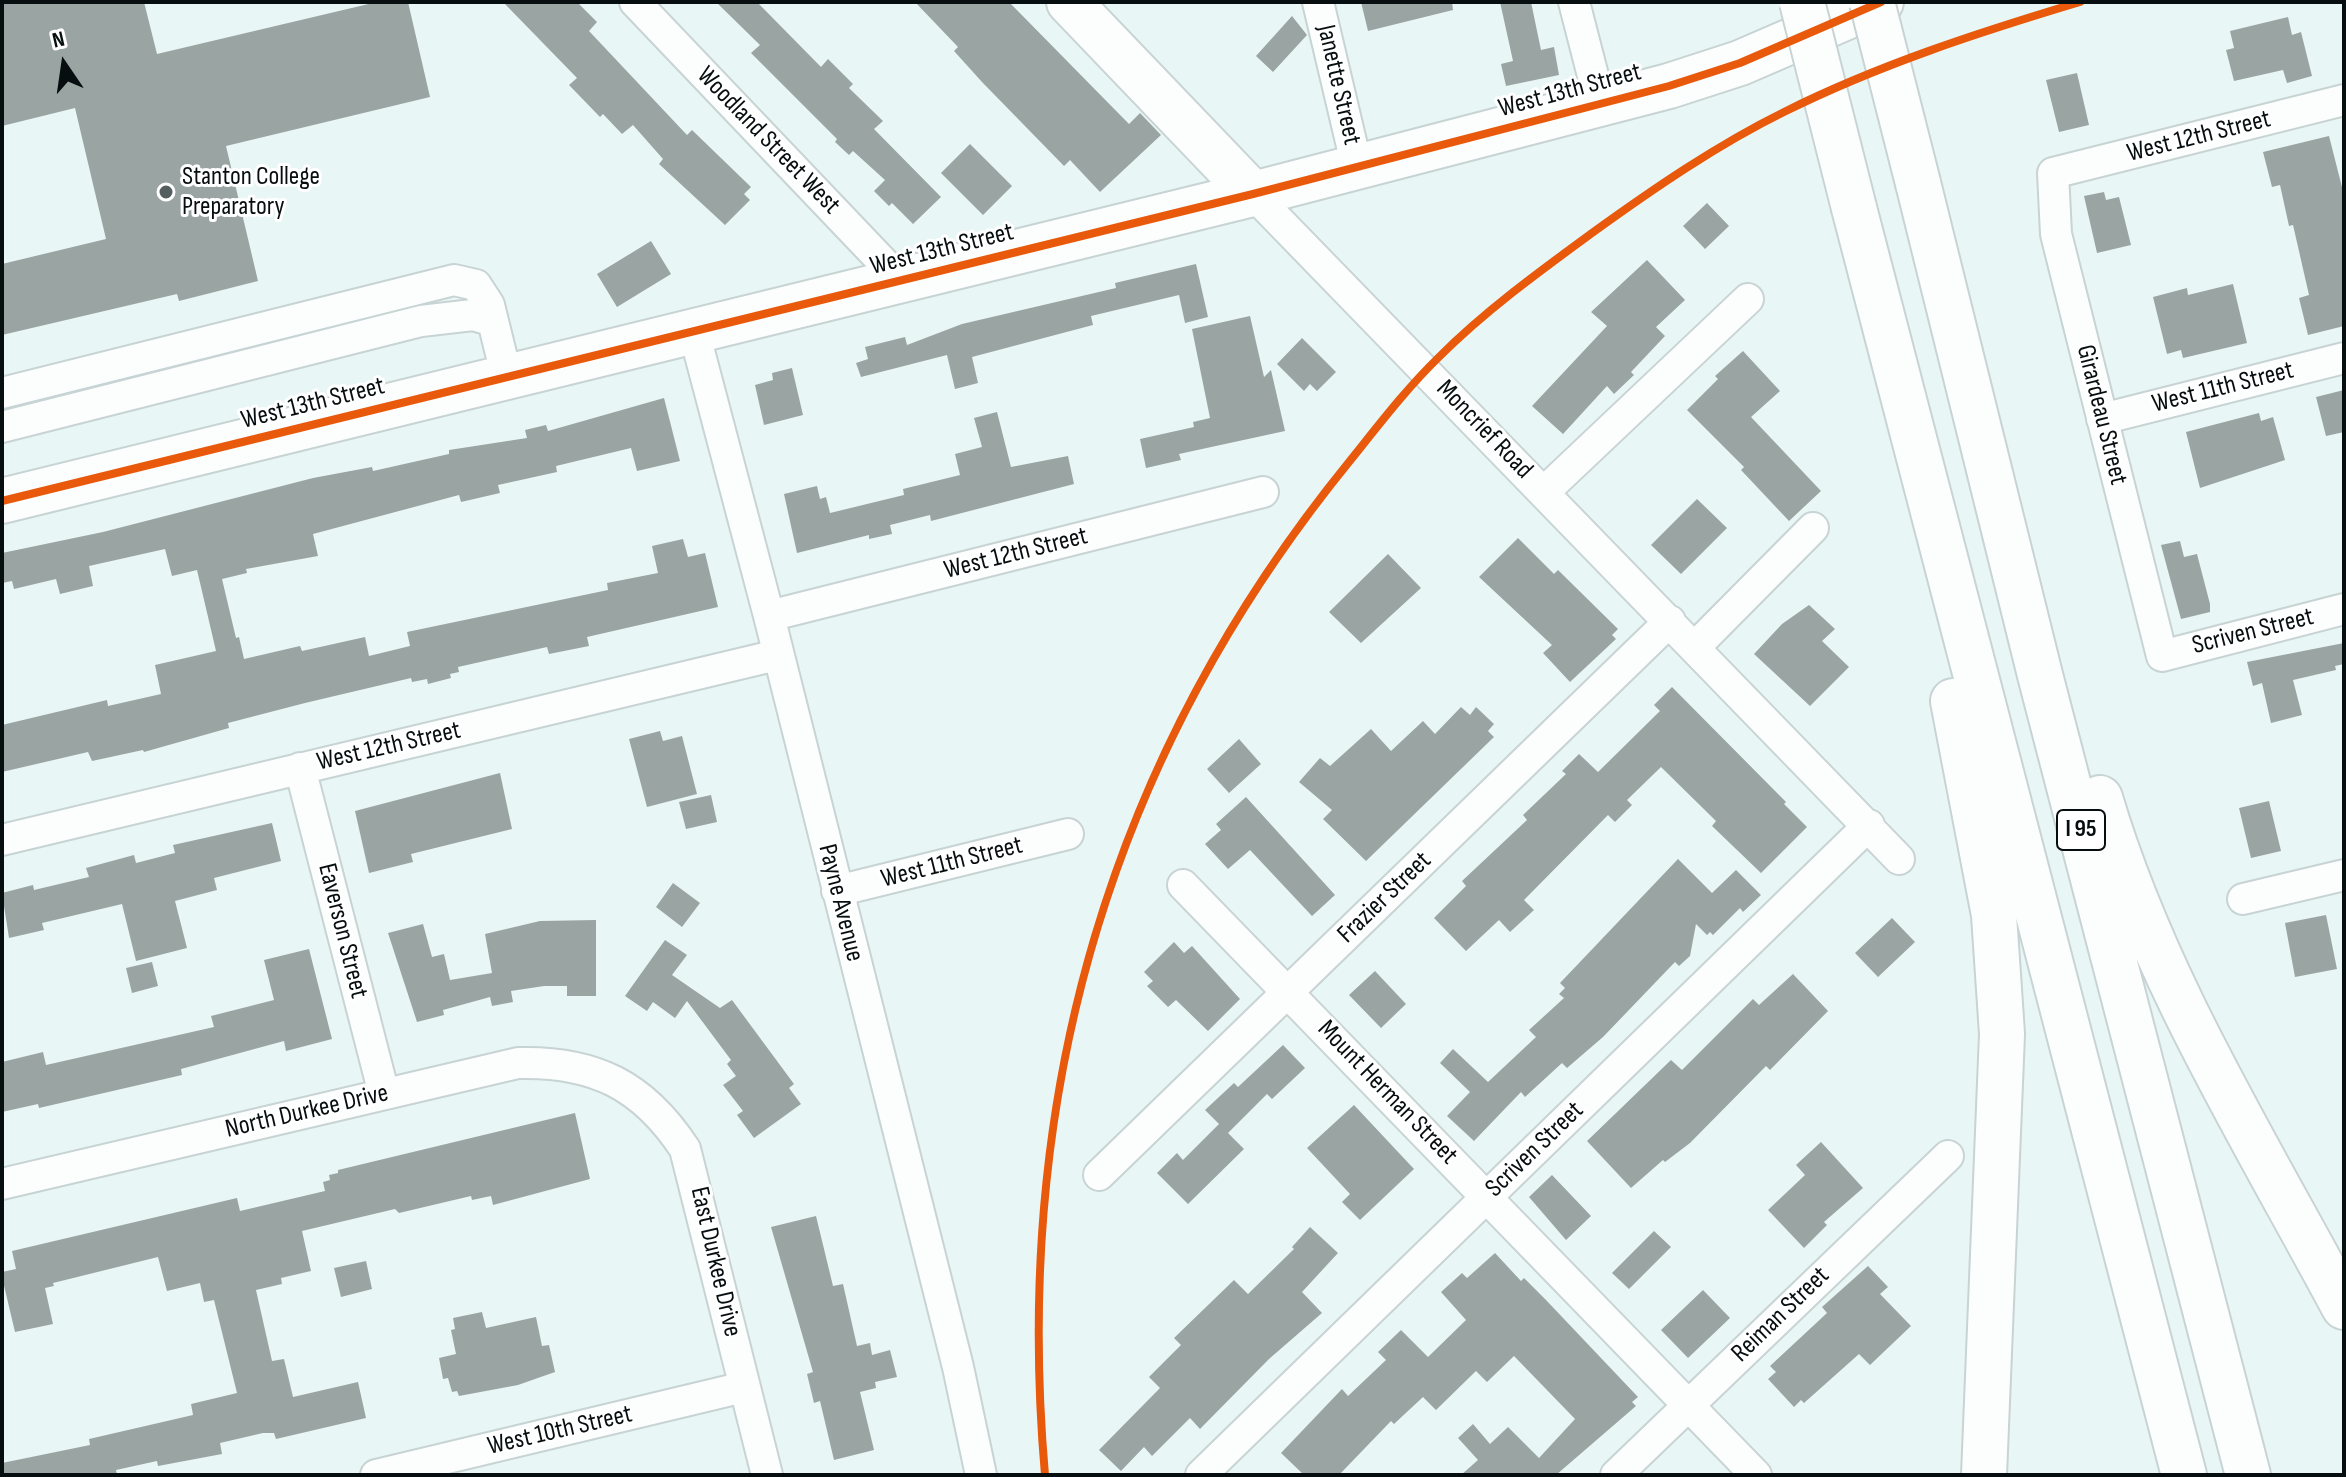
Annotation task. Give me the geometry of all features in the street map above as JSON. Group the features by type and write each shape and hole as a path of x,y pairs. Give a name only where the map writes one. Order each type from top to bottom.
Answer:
{"main road":[{"name":"Moncrief Road","path":"1069,2 1253,194"},
{"name":"I 95","path":"1802,2 2184,1475"},
{"name":"I 95","path":"1872,2 2040,675 2248,1475"},
{"name":"West 13th Street","path":"2,501 1253,194 1600,103 1740,63 1881,2"},
{"path":"1936,528 1954,703 1994,915 1999,977 2002,1093 1984,1475"},
{"path":"2040,675 2087,751 2112,837 2161,962 2344,1307"}],"street":[{"name":"Woodland Street West","path":"635,2 901,281"},
{"name":"Janette Street","path":"1318,2 1357,167"},
{"path":"1574,2 1600,103"},
{"name":"West 12th Street","path":"2053,173 2344,100"},
{"name":"Girardeau Street","path":"2053,173 2056,234 2162,656"},
{"name":"Moncrief Road","path":"1253,194 1899,859"},
{"path":"2,393 454,280 476,285 489,305 507,378"},
{"path":"1544,492 1748,299"},
{"path":"2,427 421,321 473,315 493,321"},
{"name":"Payne Avenue","path":"694,332 769,616 958,1367 981,1475"},
{"name":"West 11th Street","path":"2102,419 2344,358"},
{"name":"West 12th Street","path":"769,616 1263,492"},
{"path":"1695,647 1813,528"},
{"name":"Scriven Street","path":"2162,656 2344,609"},
{"name":"Frazier Street","path":"1099,1175 1670,621"},
{"name":"West 12th Street","path":"2,840 777,655"},
{"name":"Eaverson Street","path":"300,768 384,1094"},
{"name":"Scriven Street","path":"1201,1475 1869,825"},
{"name":"West 11th Street","path":"837,891 1068,834"},
{"path":"2243,899 2344,875"},
{"name":"Mount Herman Street","path":"1183,885 1756,1475"},
{"name":"North Durkee Drive","path":"2,1184 518,1063 549,1062 583,1067 613,1079"},
{"name":"East Durkee Drive","path":"613,1079 640,1097 667,1122 685,1149 767,1475"},
{"name":"Reiman Street","path":"1616,1475 1948,1156"},
{"name":"West 10th Street","path":"376,1475 744,1387"}],"building":[{"name":"Stanton College Preparatory","path":"2,2 144,2 157,54 377,2 408,2 430,97 226,146 258,281 179,301 177,294 2,335 2,264 106,239 75,108 2,126"},
{"path":"503,2 577,2 597,22 589,31 687,135 692,130 751,187 744,194 750,200 725,225 659,164 663,159 633,125 622,134 603,114 600,117 569,85 577,78"},
{"path":"716,2 757,2 821,67 828,59 853,84 849,88 883,121 874,129 941,197 913,224 892,203 889,206 874,191 885,180 853,151 849,155 835,142 837,139 751,53 760,45"},
{"path":"915,2 1009,2 1129,124 1140,113 1161,135 1100,192 1070,160 1064,166 982,82 954,51 958,47"},
{"path":"1361,2 1452,2 1453,10 1368,31"},
{"path":"1500,2 1531,2 1541,50 1554,47 1559,75 1506,86 1501,64 1513,61"},
{"path":"1292,16 1307,35 1273,72 1256,56"},
{"path":"2288,17 2292,35 2301,32 2312,76 2287,83 2283,70 2234,81 2226,50 2234,48 2230,31"},
{"path":"2077,73 2089,125 2059,132 2046,80"},
{"path":"2329,136 2344,195 2344,326 2308,335 2299,298 2309,295 2293,225 2289,226 2280,185 2272,187 2263,152"},
{"path":"970,144 1012,186 983,215 941,173"},
{"path":"2104,192 2106,200 2119,197 2131,245 2097,253 2084,196"},
{"path":"1707,203 1729,226 1705,249 1683,226"},
{"path":"651,241 671,274 617,307 597,274"},
{"path":"1647,260 1685,300 1656,327 1665,336 1631,372 1634,375 1614,394 1607,386 1563,434 1532,406 1607,326 1591,312"},
{"path":"1196,264 1208,317 1185,323 1179,295 1091,316 1093,325 972,357 978,383 955,389 947,355 861,377 856,363 868,359 865,347 905,337 907,345 962,324 1116,288 1115,283"},
{"path":"2233,284 2247,343 2183,358 2181,350 2167,354 2153,297 2187,288 2188,295"},
{"path":"1250,316 1264,377 1271,370 1285,431 1179,454 1181,460 1146,468 1140,439 1194,427 1193,422 1210,418 1192,329"},
{"path":"1302,338 1336,372 1317,391 1310,384 1304,391 1277,364"},
{"path":"1743,351 1780,391 1751,417 1821,491 1789,521 1741,470 1744,467 1687,410 1718,379 1715,376"},
{"path":"792,368 803,415 764,425 755,385 773,380 772,373"},
{"path":"2344,390 2344,432 2326,436 2316,397"},
{"path":"664,398 680,461 637,471 631,448 556,466 557,472 498,485 500,493 461,502 459,495 313,534 318,556 246,569 247,573 222,579 236,638 239,637 244,659 300,646 302,651 365,637 369,656 410,646 407,632 608,590 607,583 658,573 652,546 683,539 688,557 705,553 718,607 587,637 589,646 549,654 547,647 458,667 459,672 450,674 451,678 428,684 427,679 412,682 411,678 305,703 228,723 229,728 144,752 92,761 88,752 2,772 2,725 107,700 108,706 161,694 155,665 216,651 197,570 172,576 165,549 89,566 93,586 60,594 56,579 14,589 12,581 2,583 2,553 103,532 313,478 372,467 373,471 449,454 449,450 527,438 525,430 546,425 548,431"},
{"path":"997,412 1011,467 1068,456 1074,484 931,521 930,515 890,525 892,534 869,539 869,535 797,553 784,494 817,486 820,499 826,497 830,513 904,495 903,489 960,475 955,454 982,447 974,418"},
{"path":"2259,413 2261,421 2273,417 2285,460 2200,488 2186,432"},
{"path":"1697,499 1727,528 1681,574 1651,545"},
{"path":"1518,538 1554,574 1558,570 1618,629 1612,635 1616,639 1570,682 1543,653 1552,645 1479,577"},
{"path":"2180,541 2184,557 2197,554 2210,604 2210,612 2181,619 2161,545"},
{"path":"1388,554 1421,588 1361,643 1329,612"},
{"path":"1809,605 1835,629 1822,641 1849,667 1810,706 1754,654 1782,624"},
{"path":"2344,643 2344,664 2335,666 2336,670 2293,680 2302,715 2271,723 2262,683 2253,686 2247,662"},
{"path":"1672,687 1807,827 1761,873 1712,826 1716,821 1661,767 1627,800 1632,805 1615,822 1608,815 1524,900 1534,910 1510,932 1499,920 1466,951 1434,918 1466,886 1462,881 1527,820 1523,815 1566,774 1562,771 1579,754 1598,772 1660,711 1654,705"},
{"path":"1461,707 1470,715 1476,707 1494,724 1488,731 1494,737 1366,861 1323,819 1332,810 1299,782 1320,758 1330,766 1371,729 1391,751 1423,721 1435,734"},
{"path":"660,731 663,741 682,736 697,794 647,807 629,739"},
{"path":"1239,739 1261,764 1229,793 1207,769"},
{"path":"500,773 512,829 411,854 413,862 369,873 355,811"},
{"path":"711,795 717,822 686,829 679,802"},
{"path":"1246,797 1335,895 1312,916 1250,850 1228,869 1205,844 1221,830 1216,824"},
{"path":"2269,801 2281,851 2251,858 2239,808"},
{"path":"272,823 281,861 214,878 217,890 175,901 187,948 136,961 122,904 42,923 44,930 9,938 2,893 33,885 34,890 89,877 86,868 134,855 136,863 175,853 173,845"},
{"path":"1678,859 1712,893 1736,870 1761,895 1743,912 1740,908 1713,935 1710,932 1707,935 1696,924 1690,956 1679,966 1675,962 1603,1037 1567,1068 1562,1063 1525,1097 1521,1092 1474,1141 1447,1116 1470,1092 1440,1063 1453,1049 1488,1082 1536,1037 1529,1030 1564,998 1559,994 1565,988 1560,983"},
{"path":"673,883 700,903 682,927 656,907"},
{"path":"2326,915 2337,969 2295,977 2285,923"},
{"path":"1892,918 1915,942 1878,977 1855,953"},
{"path":"596,920 596,996 567,996 567,986 544,986 511,991 513,1002 492,1006 490,997 443,1010 444,1015 417,1022 388,933 423,924 432,957 444,954 450,980 492,973 485,934 540,921"},
{"path":"665,940 687,955 672,975 720,1008 732,1000 794,1084 789,1088 801,1104 754,1138 737,1115 743,1111 723,1085 736,1076 727,1064 731,1060 687,1001 675,1018 653,1002 647,1011 625,996"},
{"path":"1174,942 1184,953 1192,946 1240,999 1208,1031 1176,1000 1168,1007 1147,986 1153,981 1144,972"},
{"path":"309,949 332,1039 286,1051 284,1041 181,1069 182,1075 39,1108 38,1104 2,1112 2,1062 43,1052 46,1065 214,1027 211,1016 274,1000 264,960"},
{"path":"152,962 158,986 132,993 126,968"},
{"path":"1375,971 1406,1004 1381,1028 1349,995"},
{"path":"1793,974 1828,1011 1770,1070 1766,1066 1690,1143 1665,1162 1663,1160 1631,1188 1587,1141 1671,1060 1682,1070 1753,999 1759,1005"},
{"path":"1283,1045 1305,1068 1272,1099 1267,1094 1228,1133 1205,1110 1234,1083 1238,1087"},
{"path":"1354,1105 1414,1169 1360,1220 1342,1202 1350,1194 1307,1148"},
{"path":"575,1113 590,1179 493,1205 491,1196 472,1200 471,1196 399,1213 395,1209 302,1231 311,1271 281,1278 282,1284 256,1290 272,1361 284,1359 293,1397 358,1382 366,1418 276,1439 274,1433 263,1433 220,1443 222,1454 158,1466 157,1461 116,1470 117,1475 2,1475 2,1463 90,1445 89,1439 193,1415 191,1404 237,1393 214,1300 204,1302 200,1283 167,1291 158,1257 53,1283 54,1286 45,1288 53,1324 15,1332 2,1277 2,1272 16,1269 12,1251 237,1198 240,1211 325,1191 323,1182 330,1180 329,1175 338,1173 338,1170"},
{"path":"1219,1124 1244,1149 1188,1204 1157,1173 1177,1153 1183,1160"},
{"path":"1821,1142 1863,1188 1824,1222 1827,1225 1804,1248 1768,1210 1805,1175 1796,1165"},
{"path":"1552,1175 1591,1216 1566,1240 1529,1197"},
{"path":"816,1216 833,1286 843,1284 857,1346 870,1343 872,1355 890,1350 897,1377 875,1382 876,1388 860,1392 874,1450 834,1460 820,1401 814,1403 807,1374 813,1372 771,1227"},
{"path":"1310,1227 1338,1253 1302,1292 1322,1313 1269,1359 1200,1429 1190,1418 1152,1456 1144,1447 1121,1471 1099,1450 1160,1388 1149,1377 1181,1345 1174,1338 1234,1280 1248,1294 1294,1249 1292,1247"},
{"path":"1654,1231 1671,1247 1629,1289 1612,1273"},
{"path":"1495,1253 1521,1281 1524,1278 1546,1300 1638,1397 1632,1402 1636,1406 1556,1475 1461,1475 1478,1460 1458,1438 1473,1424 1490,1444 1508,1427 1539,1458 1575,1419 1514,1356 1487,1382 1476,1371 1436,1410 1423,1397 1394,1424 1391,1421 1339,1475 1304,1475 1281,1453 1342,1389 1348,1396 1386,1360 1378,1352 1401,1330 1428,1357 1466,1320 1441,1292 1462,1273 1467,1278"},
{"path":"366,1261 372,1289 341,1297 334,1268"},
{"path":"1868,1266 1888,1287 1880,1294 1911,1326 1870,1365 1859,1354 1804,1403 1801,1400 1794,1407 1768,1379 1776,1372 1770,1366 1827,1313 1822,1307"},
{"path":"1703,1290 1730,1318 1688,1358 1661,1330"},
{"path":"482,1312 486,1328 536,1317 542,1346 549,1345 555,1372 518,1385 459,1396 457,1391 452,1392 448,1378 443,1379 439,1358 456,1354 451,1330 455,1329 453,1318"}],"cycle path":[{"path":"2,501 1253,194 1669,86 1740,63 1881,2"},
{"path":"1045,1475 1039,1335 1045,1199 1063,1067 1095,938 1139,813 1196,692 1266,575 1349,462 1427,369 1494,308 1615,217 1734,139 1820,95 1930,51 2080,2"}],"place":[{"name":"Stanton College Preparatory","path":"166,192"}]}
